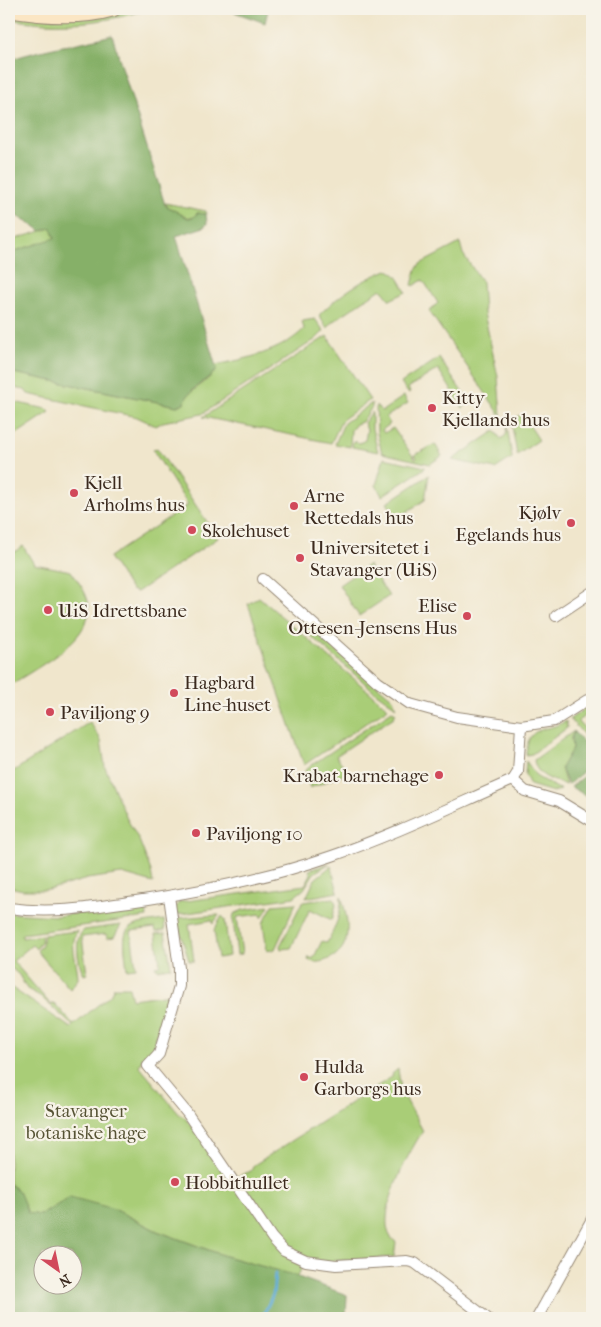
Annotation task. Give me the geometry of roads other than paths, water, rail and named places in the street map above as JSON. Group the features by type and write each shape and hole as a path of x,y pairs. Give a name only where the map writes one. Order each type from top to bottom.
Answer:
{"main road":[{"path":"9,10 49,16 80,15 114,9"}],"street":[{"path":"263,580 378,682 404,701 433,711 521,726 554,721 592,697"},
{"path":"556,616 592,592"},
{"path":"9,908 53,912 169,896 254,879 331,856 513,780 518,772 521,726"},
{"path":"513,780 525,791 559,801 592,821"},
{"path":"169,896 179,968 179,986 159,1054 148,1066 187,1114 276,1243 292,1256 311,1262 336,1265 407,1261 415,1263 487,1318"},
{"path":"537,1318 592,1219"}],"waterway":[{"path":"262,1318 273,1294 275,1274"}],"place":[{"name":"Kitty Kjellands hus","path":"432,408"},
{"name":"Kjell Arholms hus","path":"74,493"},
{"name":"Arne Rettedals hus","path":"294,506"},
{"name":"Kjølv Egelands hus","path":"571,523"},
{"name":"Skolehuset","path":"192,530"},
{"name":"Universitetet i Stavanger (UiS)","path":"300,558"},
{"name":"UiS Idrettsbane","path":"48,610"},
{"name":"Elise Ottesen-Jensens Hus","path":"467,616"},
{"name":"Hagbard Line-huset","path":"174,693"},
{"name":"Paviljong 9","path":"50,712"},
{"name":"Krabat barnehage","path":"439,775"},
{"name":"Paviljong 10","path":"196,833"},
{"name":"Hulda Garborgs hus","path":"304,1077"},
{"name":"Hobbithullet","path":"175,1182"}],"park label":[{"name":"Stavanger botaniske hage","path":"86,1121"}]}
